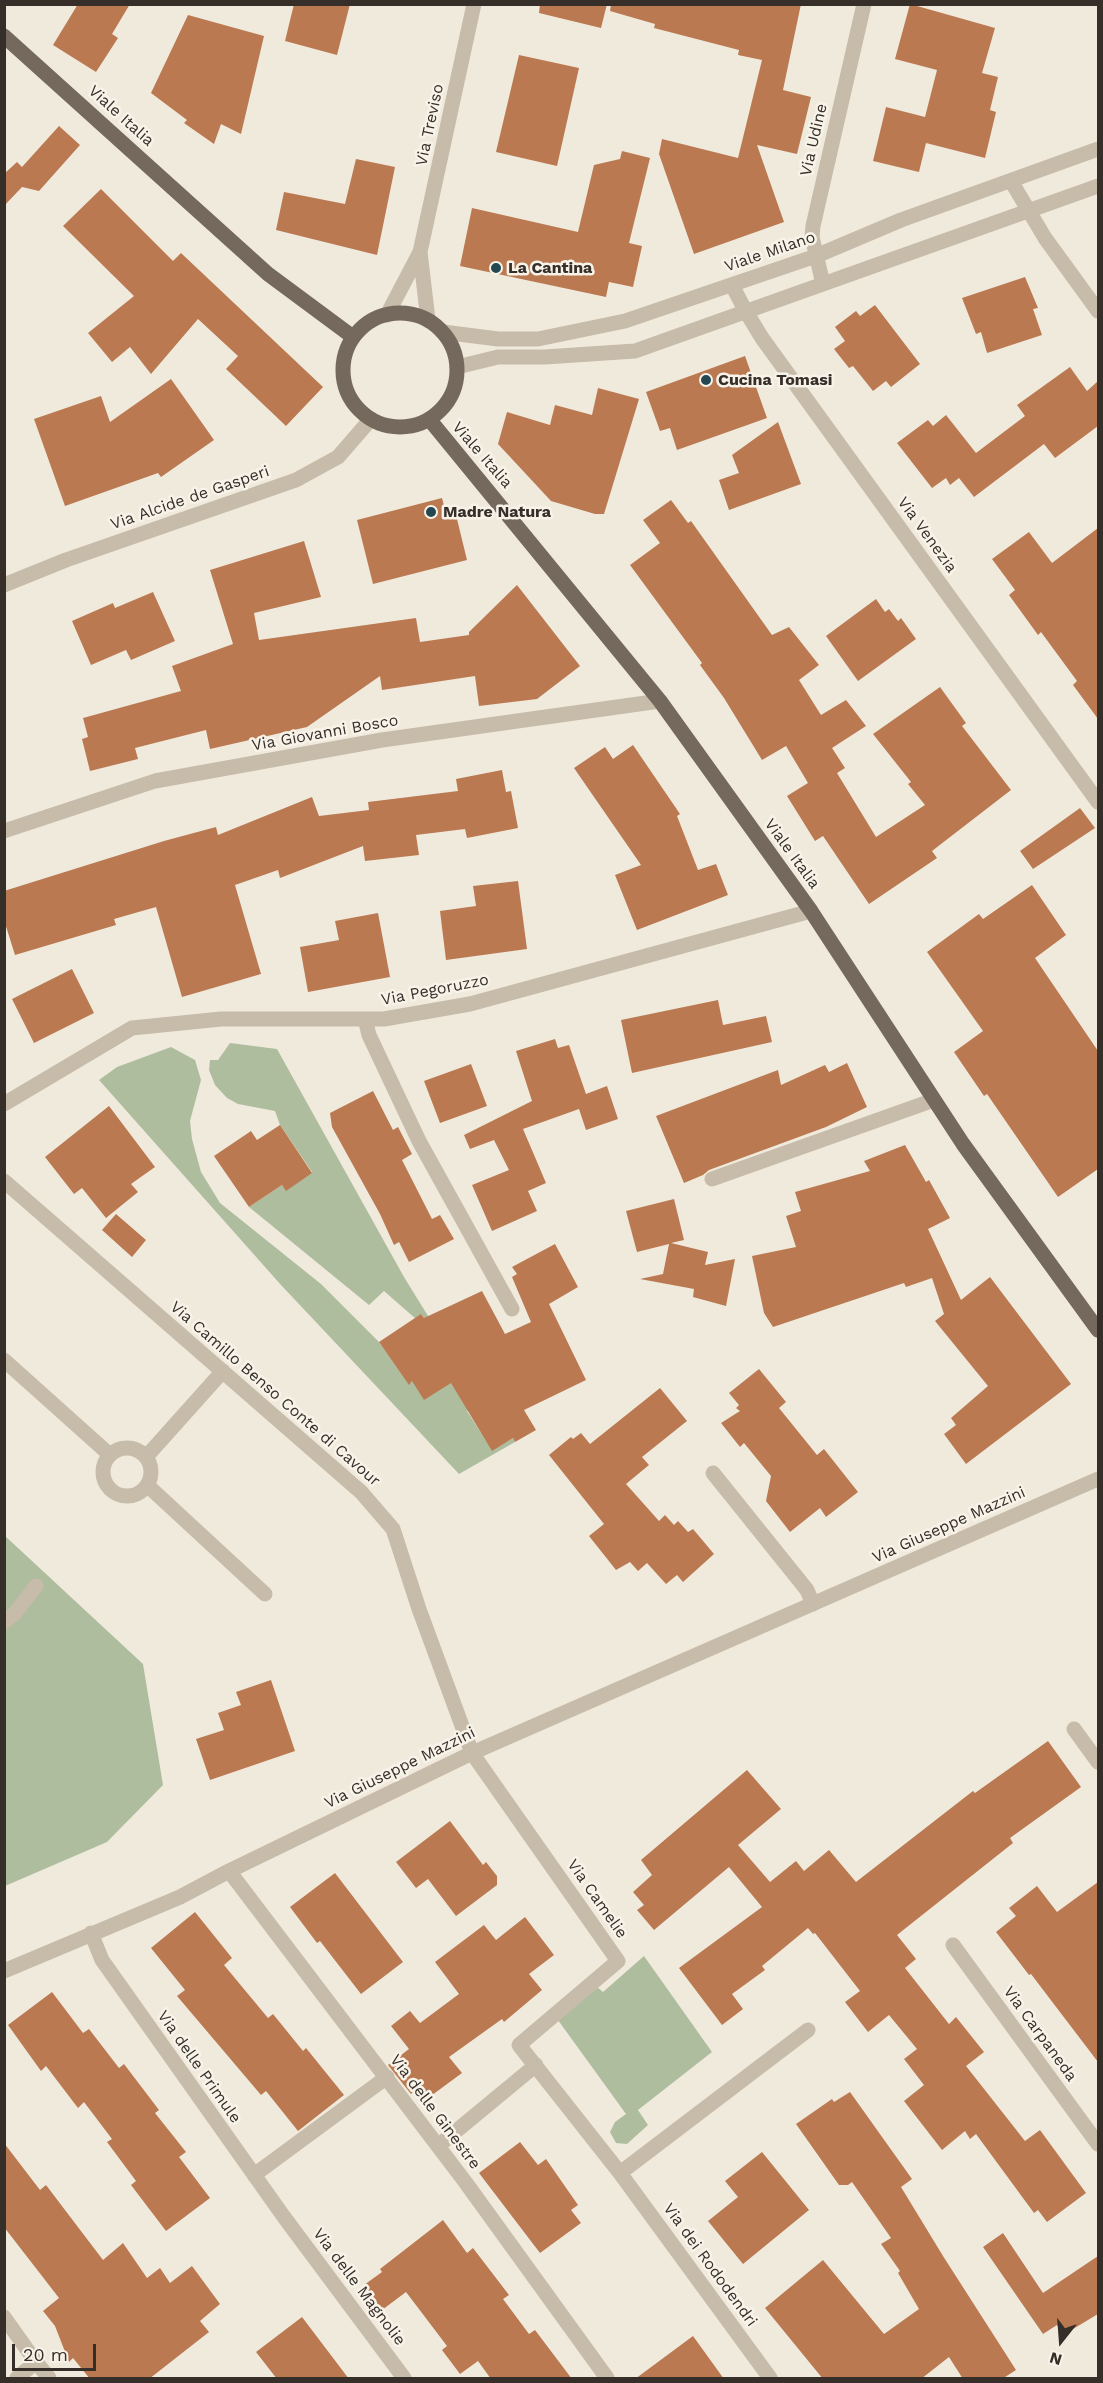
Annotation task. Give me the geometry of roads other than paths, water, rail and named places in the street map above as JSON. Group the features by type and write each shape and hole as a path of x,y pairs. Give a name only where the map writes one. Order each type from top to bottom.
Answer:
{"main road":[{"name":"Viale Italia","path":"4,36 268,274 353,337"},
{"path":"371,419 356,407 347,391 343,373 345,354 353,337 374,319 387,315 408,314 428,320 443,332 453,348 458,367"},
{"name":"Viale Italia","path":"371,419 385,425 400,427 415,426 429,419 442,410 451,397 458,367"},
{"name":"Viale Italia","path":"429,419 660,701 811,911 963,1144 1098,1330"}],"street":[{"name":"Via Treviso","path":"387,315 420,252 474,4"},
{"name":"Via Udine","path":"823,284 816,256 813,226 864,4"},
{"name":"Viale Milano","path":"443,332 498,339 538,339 625,321 816,256 901,220 1098,149"},
{"path":"1011,182 1045,238 1098,311"},
{"path":"458,367 498,357 545,357 634,351 1098,186"},
{"name":"Via Treviso","path":"420,252 428,320"},
{"name":"Via Venezia","path":"732,285 772,352 1098,802"},
{"name":"Via Alcide de Gasperi","path":"4,585 66,560 296,480 338,458 371,419"},
{"name":"Via Giovanni Bosco","path":"4,831 155,781 382,740 660,701"},
{"name":"Via Pegoruzzo","path":"4,1104 132,1028 221,1019 384,1019 470,1004 811,911"},
{"path":"364,1019 369,1035 419,1141 512,1309"},
{"path":"712,1179 934,1100"},
{"name":"Via Camillo Benso Conte di Cavour","path":"4,1181 361,1492 393,1529 419,1609 472,1753"},
{"path":"4,1360 110,1455"},
{"path":"146,1457 223,1371"},
{"path":"122,1449 133,1449 146,1457 151,1467 151,1475 141,1492 124,1496 112,1490 104,1477 105,1462 110,1455 122,1449"},
{"path":"713,1473 807,1590 813,1604"},
{"name":"Via Giuseppe Mazzini","path":"4,1971 180,1897 472,1753 1098,1479"},
{"path":"147,1485 265,1594"},
{"path":"4,1622 15,1613 36,1586"},
{"path":"1074,1729 1098,1762"},
{"name":"Via Camelie","path":"472,1753 618,1960 519,2045"},
{"name":"Via delle Ginestre","path":"229,1871 387,2077 607,2379"},
{"name":"Via delle Primule","path":"91,1933 102,1960 284,2217"},
{"name":"Via Carpaneda","path":"953,1945 1098,2144"},
{"path":"620,2173 808,2030"},
{"name":"Via dei Rododendri","path":"519,2045 620,2173 770,2379"},
{"path":"438,2146 536,2064"},
{"path":"254,2175 387,2077"},
{"name":"Via delle Magnolie","path":"284,2217 404,2379"},
{"path":"4,2317 49,2379"},
{"path":"16,2379 36,2362"}],"place":[{"name":"La Cantina","path":"496,268"},
{"name":"Cucina Tomasi","path":"706,380"},
{"name":"Madre Natura","path":"431,512"}]}
